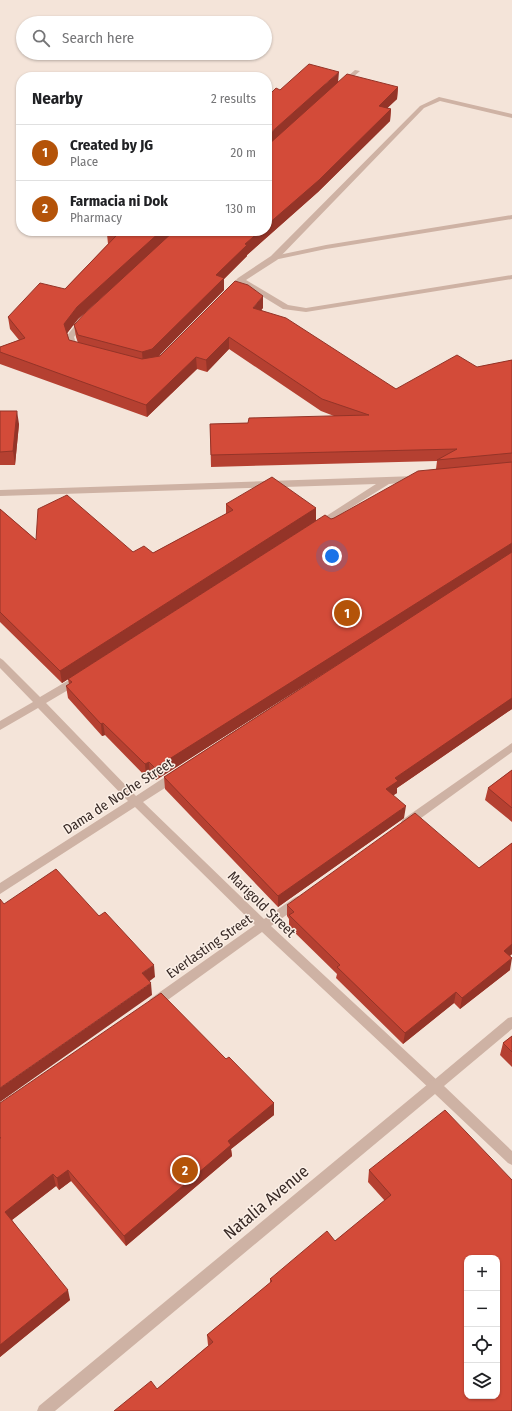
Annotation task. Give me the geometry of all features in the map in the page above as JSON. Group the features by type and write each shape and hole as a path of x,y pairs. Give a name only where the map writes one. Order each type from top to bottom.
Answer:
{"street":[{"path":"334,91 357,71"},
{"path":"224,297 241,280 274,258 422,107 439,99 512,116"},
{"path":"274,258 326,247 512,217"},
{"path":"241,280 286,307 306,310 512,277"},
{"path":"83,352 75,350 70,338 88,316"},
{"path":"0,493 387,481 426,478"},
{"path":"314,528 387,481"},
{"name":"Marigold Street","path":"0,662 136,802 263,926 512,1159"},
{"path":"0,726 41,703 88,673"},
{"path":"397,830 512,747"},
{"name":"Dama de Noche Street","path":"0,889 182,772"},
{"name":"Everlasting Street","path":"148,1007 308,894"},
{"name":"Natalia Avenue","path":"44,1411 434,1085 512,1022"}],"building":[{"path":"309,64 339,72 272,132 272,92 276,88 280,90"},
{"path":"347,74 398,87 379,106 391,109 319,180 272,221 272,141"},
{"path":"116,236 155,236 77,307 64,324 69,340 142,359 160,356 235,281 248,285 263,296 253,308 286,318 396,389 457,355 477,367 512,360 512,453 437,460 457,449 211,455 210,424 248,423 249,418 369,415 322,399 229,337 206,360 196,357 146,405 0,352 0,347 25,338 8,317 40,283 65,289"},
{"path":"169,236 254,236 216,275 224,278 152,349 142,352 78,335 74,325 85,313"},
{"path":"0,411 17,411 13,451 0,452"},
{"path":"512,462 512,543 155,768 149,762 145,764 103,723 101,724 66,686 72,682 68,679 325,515 331,519 334,518 418,471"},
{"path":"272,477 316,508 60,671 0,612 0,509 36,540 38,509 67,495 133,552 144,546 153,553 233,510 226,504"},
{"path":"512,552 512,698 395,778 398,781 386,789 406,806 278,896 164,777"},
{"path":"512,770 512,808 488,788"},
{"path":"415,813 479,868 512,843 512,944 504,951 512,958 462,998 456,992 405,1033 337,967 340,965 289,915 294,912 287,905"},
{"path":"56,869 99,916 105,912 154,965 142,973 151,983 0,1088 0,899 4,904"},
{"path":"161,993 226,1059 229,1057 274,1103 228,1141 231,1145 124,1236 68,1170 57,1178 53,1174 5,1212 68,1290 0,1345 0,1103"},
{"path":"512,1036 512,1052 503,1043"},
{"path":"445,1110 512,1180 512,1411 114,1411 151,1381 157,1389 213,1342 207,1335 272,1281 270,1279 327,1231 335,1241 391,1195 369,1170"}],"place":[{"name":"Created by JG","path":"347,613"},
{"name":"Farmacia ni Dok","path":"185,1170"}]}
